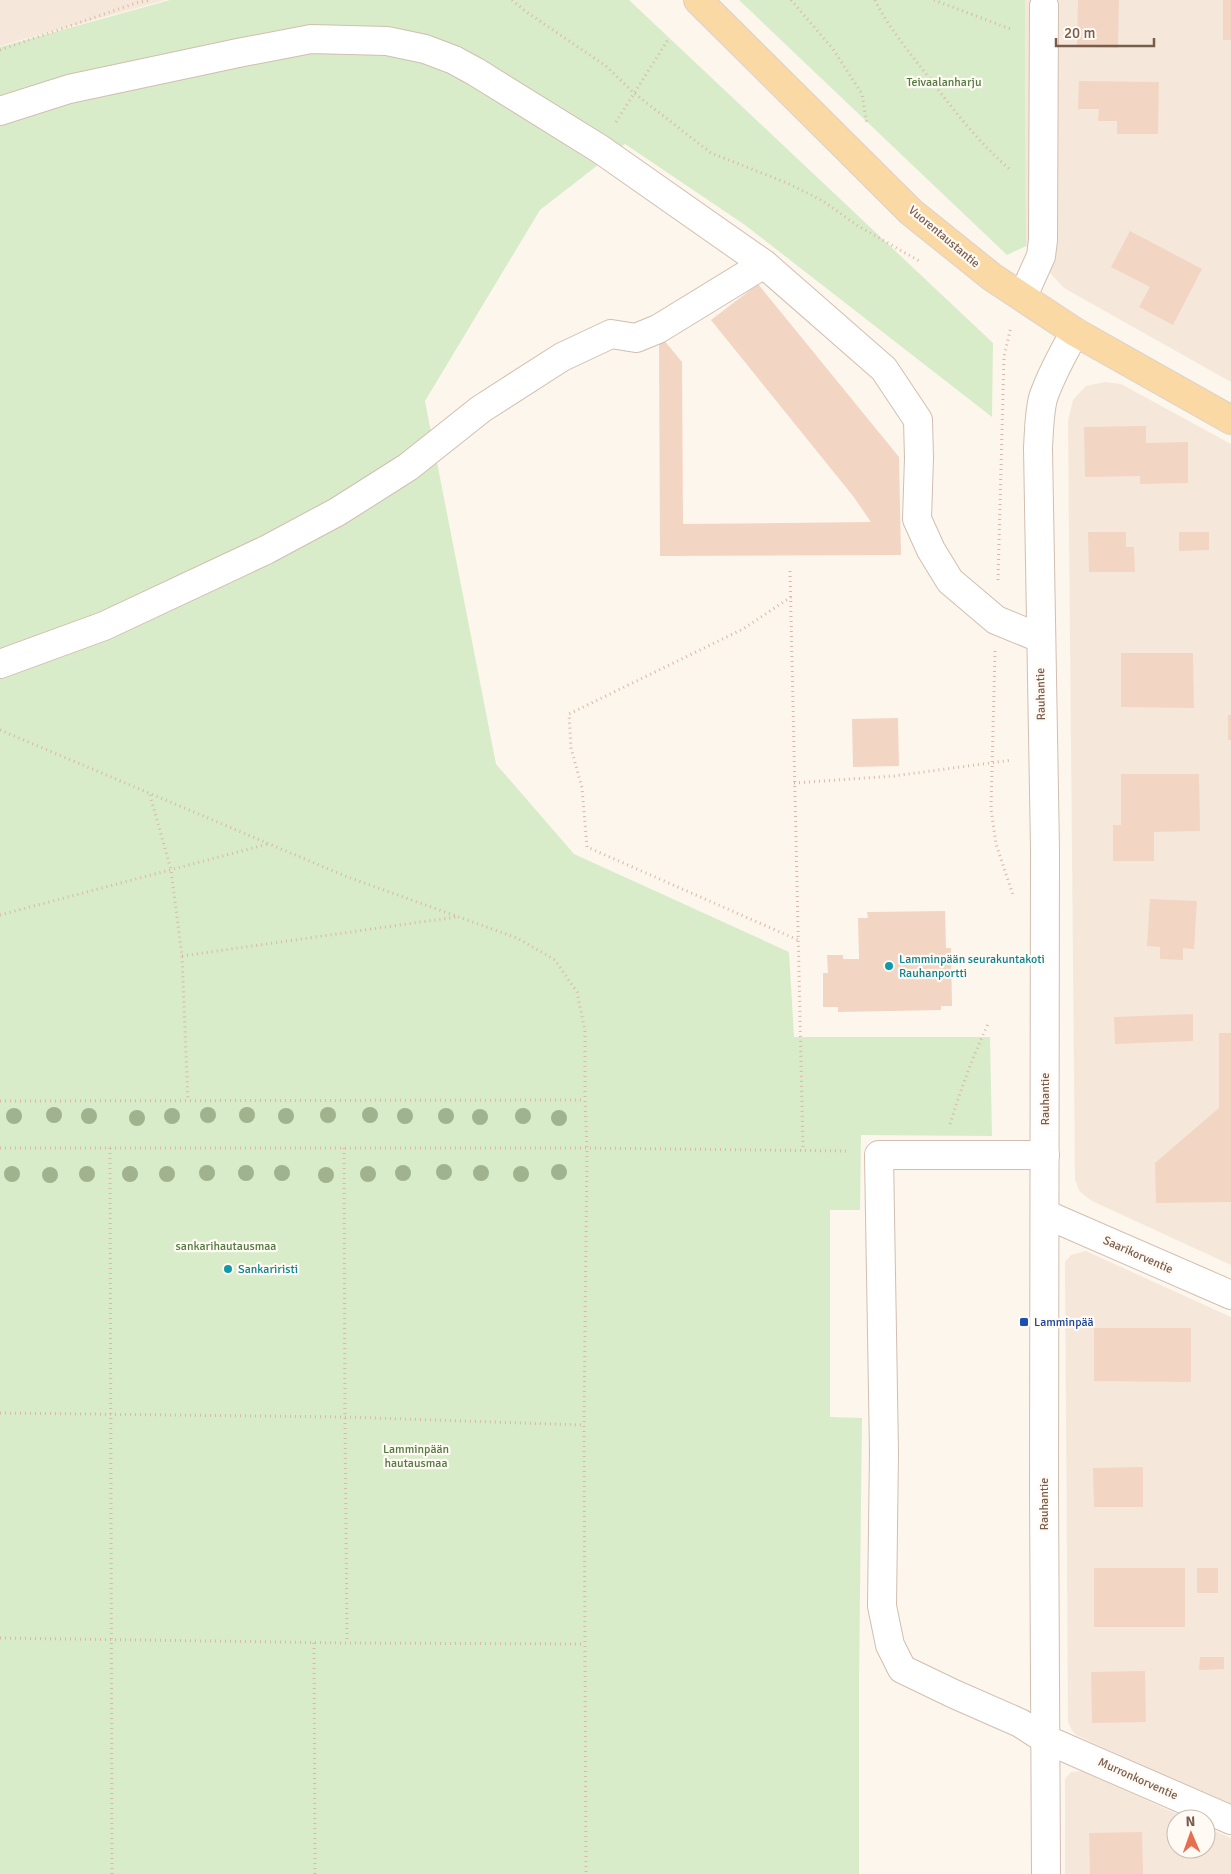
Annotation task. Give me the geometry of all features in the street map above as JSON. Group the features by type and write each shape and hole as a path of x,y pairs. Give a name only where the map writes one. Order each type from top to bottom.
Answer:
{"main road":[{"name":"Vuorentaustantie","path":"698,0 911,212 992,277 1024,296 1075,332 1231,420"}],"street":[{"path":"1024,296 1041,256 1044,240 1044,6"},
{"path":"0,111 68,89 311,39 372,39 426,49 454,60 600,149 764,264 884,369 918,420 917,519 931,550 950,581 996,620 1040,638"},
{"path":"0,664 104,626 266,550 337,512 408,467 481,409 562,357 611,334 636,338 658,329 764,264"},
{"name":"Rauhantie","path":"1046,1874 1044,1469 1045,849 1040,638 1040,420 1043,399 1051,378 1075,332"},
{"path":"879,1155 1045,1154"},
{"name":"Murronkorventie","path":"879,1155 884,1452 882,1606 890,1645 902,1669 1020,1723 1045,1739 1231,1820"},
{"name":"Saarikorventie","path":"1045,1214 1231,1295"}],"path":[{"path":"0,50 136,3 150,0"},
{"path":"512,0 525,11 606,66 634,93 711,153 787,183 823,201 858,226 925,264"},
{"path":"791,0 833,49 862,94 868,131"},
{"path":"876,0 904,45 945,98 998,160 1044,197"},
{"path":"934,0 1006,28 1044,37"},
{"path":"600,149 670,38"},
{"path":"1003,321 1011,327 1004,356 990,809 996,844 1016,904"},
{"path":"790,571 803,1150"},
{"path":"791,596 743,629 569,714 571,748 582,788 587,847 798,940"},
{"path":"0,730 345,876 517,938 555,960 577,992 585,1031 585,1100 588,1148 584,1425 586,1874"},
{"path":"794,783 894,776 1043,755"},
{"path":"150,794 171,870 182,956 188,1101"},
{"path":"0,915 269,844"},
{"path":"182,956 457,917"},
{"path":"947,1155 949,1131 961,1090 976,1048 989,1022"},
{"path":"0,1101 585,1100"},
{"path":"0,1148 588,1148 853,1151 879,1155"},
{"path":"110,1148 112,1874"},
{"path":"344,1148 347,1643"},
{"path":"0,1413 345,1417 584,1425"},
{"path":"0,1638 314,1643 585,1644"},
{"path":"314,1643 316,1874"}],"shaded area":[{"path":"0,0 166,0 0,46"},
{"path":"1025,0 1231,0 1231,382 1064,288 1026,246"},
{"path":"1105,382 1121,384 1231,444 1231,1265 1092,1201 1080,1192 1075,1180 1068,421 1073,400 1086,386"},
{"path":"1086,1251 1231,1317 1231,1806 1076,1735 1068,1721 1065,1262 1071,1255"},
{"path":"1082,1771 1166,1809 1166,1859 1216,1859 1216,1831 1231,1838 1231,1874 1065,1874 1065,1779 1071,1772"}],"green space":[{"name":"Lamminpään hautausmaa","path":"170,0 629,0 993,343 992,417 745,225 625,144 540,210 425,401 496,764 574,854 789,952 794,1037 990,1037 992,1136 861,1135 860,1210 830,1210 830,1417 862,1418 859,1874 0,1874 0,47"},
{"name":"Teivaalanharju","path":"739,0 1025,0 1026,246 1007,255"}],"building":[{"path":"1078,0 1119,0 1118,48 1077,47"},
{"path":"1223,0 1231,0 1231,40 1223,40"},
{"path":"1079,81 1159,82 1158,134 1117,134 1117,121 1098,121 1099,109 1078,109"},
{"path":"1130,231 1202,269 1173,325 1139,307 1150,287 1111,267"},
{"path":"758,284 899,457 901,555 660,556 659,339 663,339 682,362 683,524 871,522 853,496 711,320"},
{"path":"1146,426 1146,443 1188,442 1188,483 1140,484 1140,476 1085,477 1084,427"},
{"path":"1088,532 1126,532 1126,547 1134,547 1135,572 1089,572"},
{"path":"1179,532 1209,532 1209,550 1179,551"},
{"path":"1121,653 1193,653 1194,708 1121,707"},
{"path":"1228,715 1231,715 1231,740 1228,740"},
{"path":"898,718 899,766 853,767 852,719"},
{"path":"1121,774 1199,774 1200,831 1154,832 1154,861 1113,861 1113,825 1121,825"},
{"path":"1150,899 1197,901 1194,949 1183,948 1183,960 1160,959 1160,947 1147,946"},
{"name":"Lamminpään seurakuntakoti Rauhanportti","path":"945,911 946,948 951,948 952,1006 941,1006 941,1010 838,1012 838,1007 823,1007 823,973 828,973 827,955 843,955 843,959 859,959 858,918 868,918 867,912"},
{"path":"1193,1014 1193,1041 1115,1044 1114,1017"},
{"path":"1219,1033 1231,1033 1231,1202 1156,1203 1155,1163 1219,1108"},
{"path":"1094,1328 1191,1328 1191,1382 1094,1381"},
{"path":"1143,1467 1143,1507 1094,1507 1093,1468"},
{"path":"1094,1568 1185,1568 1185,1627 1094,1627"},
{"path":"1197,1568 1218,1568 1218,1593 1197,1593"},
{"path":"1200,1657 1224,1657 1224,1669 1199,1670"},
{"path":"1145,1671 1146,1722 1092,1723 1091,1672"},
{"path":"1142,1832 1143,1874 1090,1874 1089,1833"}],"place":[{"name":"Lamminpään seurakuntakoti Rauhanportti","path":"889,966"},
{"name":"Sankariristi","path":"228,1269"},
{"name":"Lamminpää","path":"1024,1322"}],"park label":[{"name":"sankarihautausmaa","path":"226,1246"}]}
